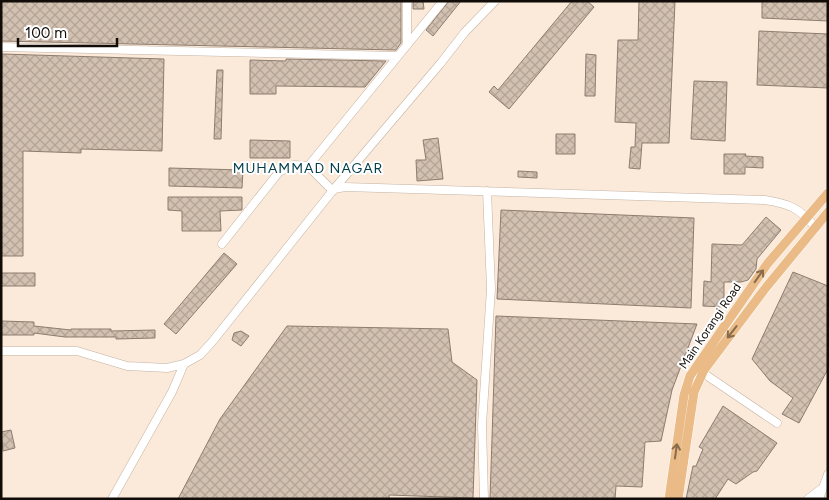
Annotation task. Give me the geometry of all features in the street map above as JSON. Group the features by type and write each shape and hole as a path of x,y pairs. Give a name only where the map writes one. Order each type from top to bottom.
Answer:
{"main road":[{"name":"Main Korangi Road","path":"669,499 684,395 690,376 768,263 828,193"},
{"name":"Main Korangi Road","path":"678,499 694,392 703,373 720,347 828,212"}],"street":[{"path":"407,1 407,45"},
{"path":"310,166 443,1"},
{"path":"1,351 77,352 127,366 167,368 184,364 200,355 333,190 465,32 495,1"},
{"path":"1,47 398,56"},
{"path":"222,244 279,172 294,165 310,166"},
{"path":"310,166 333,190"},
{"path":"333,190 345,187 765,200 784,203 799,210 815,228"},
{"path":"484,499 482,425 490,289 486,191"},
{"path":"112,499 172,392 184,364"},
{"path":"703,373 777,423"},
{"path":"819,499 821,489 828,474"},
{"path":"808,499 821,489"}],"building":[{"path":"1,1 401,1 401,43 396,50 1,41"},
{"path":"413,1 423,1 424,9 413,9"},
{"path":"449,1 461,1 433,36 426,30"},
{"path":"572,1 587,1 594,7 509,109 489,92 494,86 498,90"},
{"path":"639,1 675,1 669,143 642,143 640,169 629,168 631,147 635,147 636,123 615,122 618,40 638,40"},
{"path":"762,1 828,1 828,21 762,18"},
{"path":"759,31 828,34 828,88 757,85"},
{"path":"2,54 164,59 162,151 81,149 81,153 23,151 23,256 1,256"},
{"path":"586,54 596,55 595,96 585,96"},
{"path":"286,59 386,61 365,87 276,86 276,94 250,94 250,60 286,61"},
{"path":"217,70 223,70 221,139 214,139"},
{"path":"694,81 727,82 725,141 691,139"},
{"path":"556,134 575,134 575,154 556,154"},
{"path":"438,138 443,179 417,181 416,160 426,160 423,140"},
{"path":"250,140 290,141 290,158 250,158"},
{"path":"724,154 746,154 745,156 763,157 763,168 745,167 745,174 724,174"},
{"path":"169,168 243,170 242,188 169,186"},
{"path":"518,171 537,172 537,178 518,177"},
{"path":"168,197 242,197 242,210 220,211 221,231 182,231 182,211 168,210"},
{"path":"501,210 694,218 691,308 497,299"},
{"path":"766,217 781,230 757,259 756,269 748,280 724,282 724,307 703,306 704,281 711,282 712,244 742,245"},
{"path":"224,253 237,264 176,334 164,324"},
{"path":"793,272 828,286 828,369 799,423 782,414 793,398 770,381 752,359"},
{"path":"1,273 35,273 35,286 1,286"},
{"path":"496,316 697,324 672,390 661,441 645,442 642,487 616,486 615,499 490,499"},
{"path":"1,321 34,322 34,326 71,330 155,330 155,338 65,337 34,333 34,335 1,335"},
{"path":"287,326 448,329 452,362 477,380 473,498 389,495 389,499 178,499 220,419"},
{"path":"241,331 249,336 241,346 232,340 234,333"},
{"path":"723,406 777,443 757,471 736,484 728,479 715,499 686,499 693,466 696,466 703,449 699,447"},
{"path":"11,430 15,448 3,451 1,432"}],"district":[{"name":"MUHAMMAD NAGAR","path":"308,168"}]}
